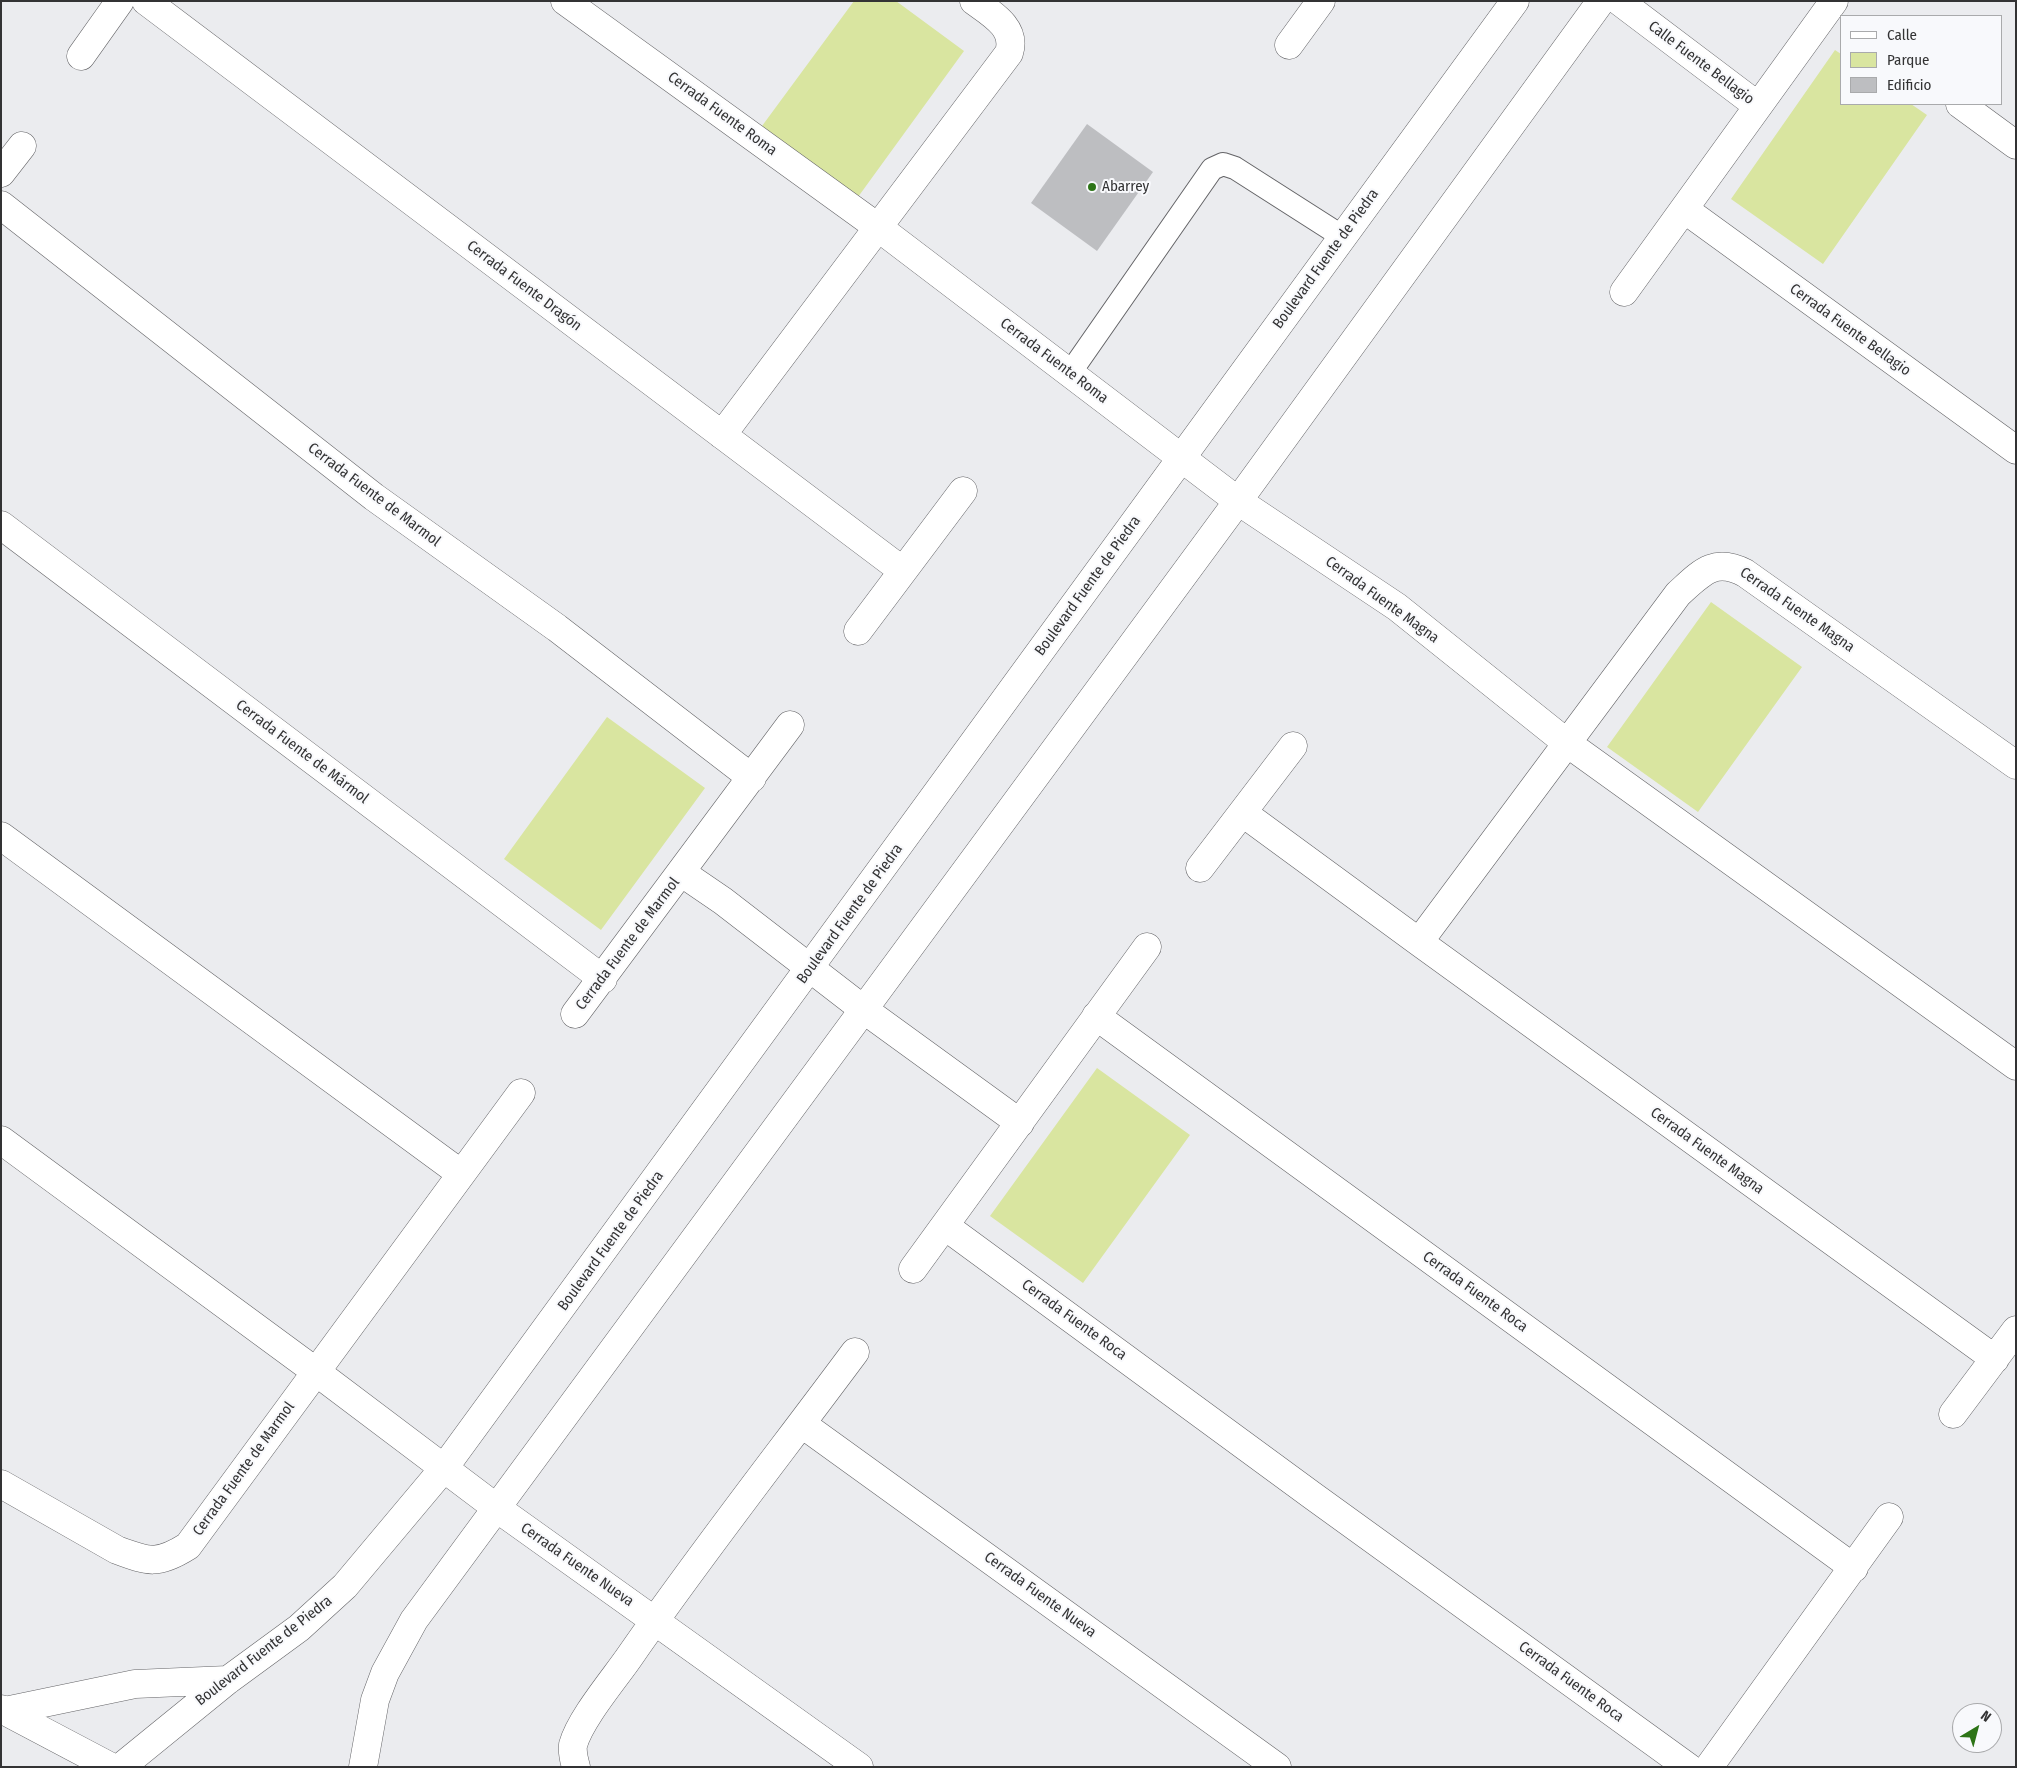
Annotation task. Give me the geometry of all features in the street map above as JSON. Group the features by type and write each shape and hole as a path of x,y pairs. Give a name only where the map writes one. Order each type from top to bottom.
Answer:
{"street":[{"path":"81,56 120,1"},
{"name":"Cerrada Fuente Dragón","path":"146,1 903,571"},
{"name":"Cerrada Fuente Roma","path":"565,1 879,228 1238,501"},
{"path":"722,435 1009,53 1012,43 1010,32 974,1"},
{"path":"1289,45 1321,1"},
{"name":"Boulevard Fuente de Piedra","path":"121,1767 228,1680 298,1628 345,1586 444,1468 811,968 1515,1"},
{"path":"363,1767 375,1700 385,1672 414,1620 498,1509 863,1009 1238,501 1601,1"},
{"name":"Calle Fuente Bellagio","path":"1618,1 1758,106"},
{"path":"1624,292 1758,106 1835,9"},
{"path":"1961,105 2016,145"},
{"path":"1,174 22,146"},
{"name":"Cerrada Fuente de Marmol","path":"1,205 374,497 557,628 752,778"},
{"name":"Cerrada Fuente Bellagio","path":"1684,209 2016,450"},
{"path":"858,631 963,491"},
{"name":"Cerrada Fuente Magna","path":"1238,501 1397,606 1567,743 2016,1066"},
{"name":"Cerrada Fuente de Mármol","path":"1,525 603,979"},
{"name":"Cerrada Fuente Magna","path":"1419,942 1678,594 1699,574 1716,567 1728,565 1745,573 2016,765"},
{"name":"Cerrada Fuente de Marmol","path":"575,1014 682,873 790,725"},
{"path":"1200,868 1293,746"},
{"name":"Cerrada Fuente Magna","path":"1243,812 1419,942 1995,1359"},
{"path":"1,836 460,1173"},
{"name":"Cerrada Fuente de Marmol","path":"682,873 723,901 863,1009"},
{"path":"913,1269 1147,947"},
{"path":"863,1009 1020,1123"},
{"name":"Cerrada Fuente Roca","path":"1096,1016 1854,1568"},
{"name":"Cerrada Fuente de Marmol","path":"2,1484 117,1550 137,1558 163,1560 188,1546 460,1173 521,1093"},
{"path":"1,1140 315,1371"},
{"name":"Cerrada Fuente Roca","path":"945,1226 1321,1502 1688,1767"},
{"path":"1953,1414 2016,1330"},
{"path":"576,1767 573,1758 573,1745 583,1724 655,1620 855,1352"},
{"name":"Cerrada Fuente Nueva","path":"315,1371 498,1509 859,1767"},
{"name":"Cerrada Fuente Nueva","path":"802,1424 1277,1767"},
{"path":"1709,1767 1854,1568 1889,1516"},
{"path":"3,1710 135,1684 228,1680"},
{"path":"3,1710 111,1767"}],"lane":[{"path":"1070,373 1212,169 1223,164 1235,168 1343,237"}],"green space":[{"path":"854,1 896,1 964,51 858,197 762,126"},
{"path":"1835,50 1840,53 1840,105 1912,105 1927,115 1823,264 1731,199"},
{"path":"1711,602 1802,667 1698,812 1607,747"},
{"path":"607,717 705,788 601,930 504,859"},
{"path":"1097,1068 1190,1135 1083,1283 990,1216"}],"building":[{"name":"Abarrey","path":"1087,124 1153,172 1097,251 1031,203"}],"place":[{"name":"Abarrey","path":"1092,187"}]}
